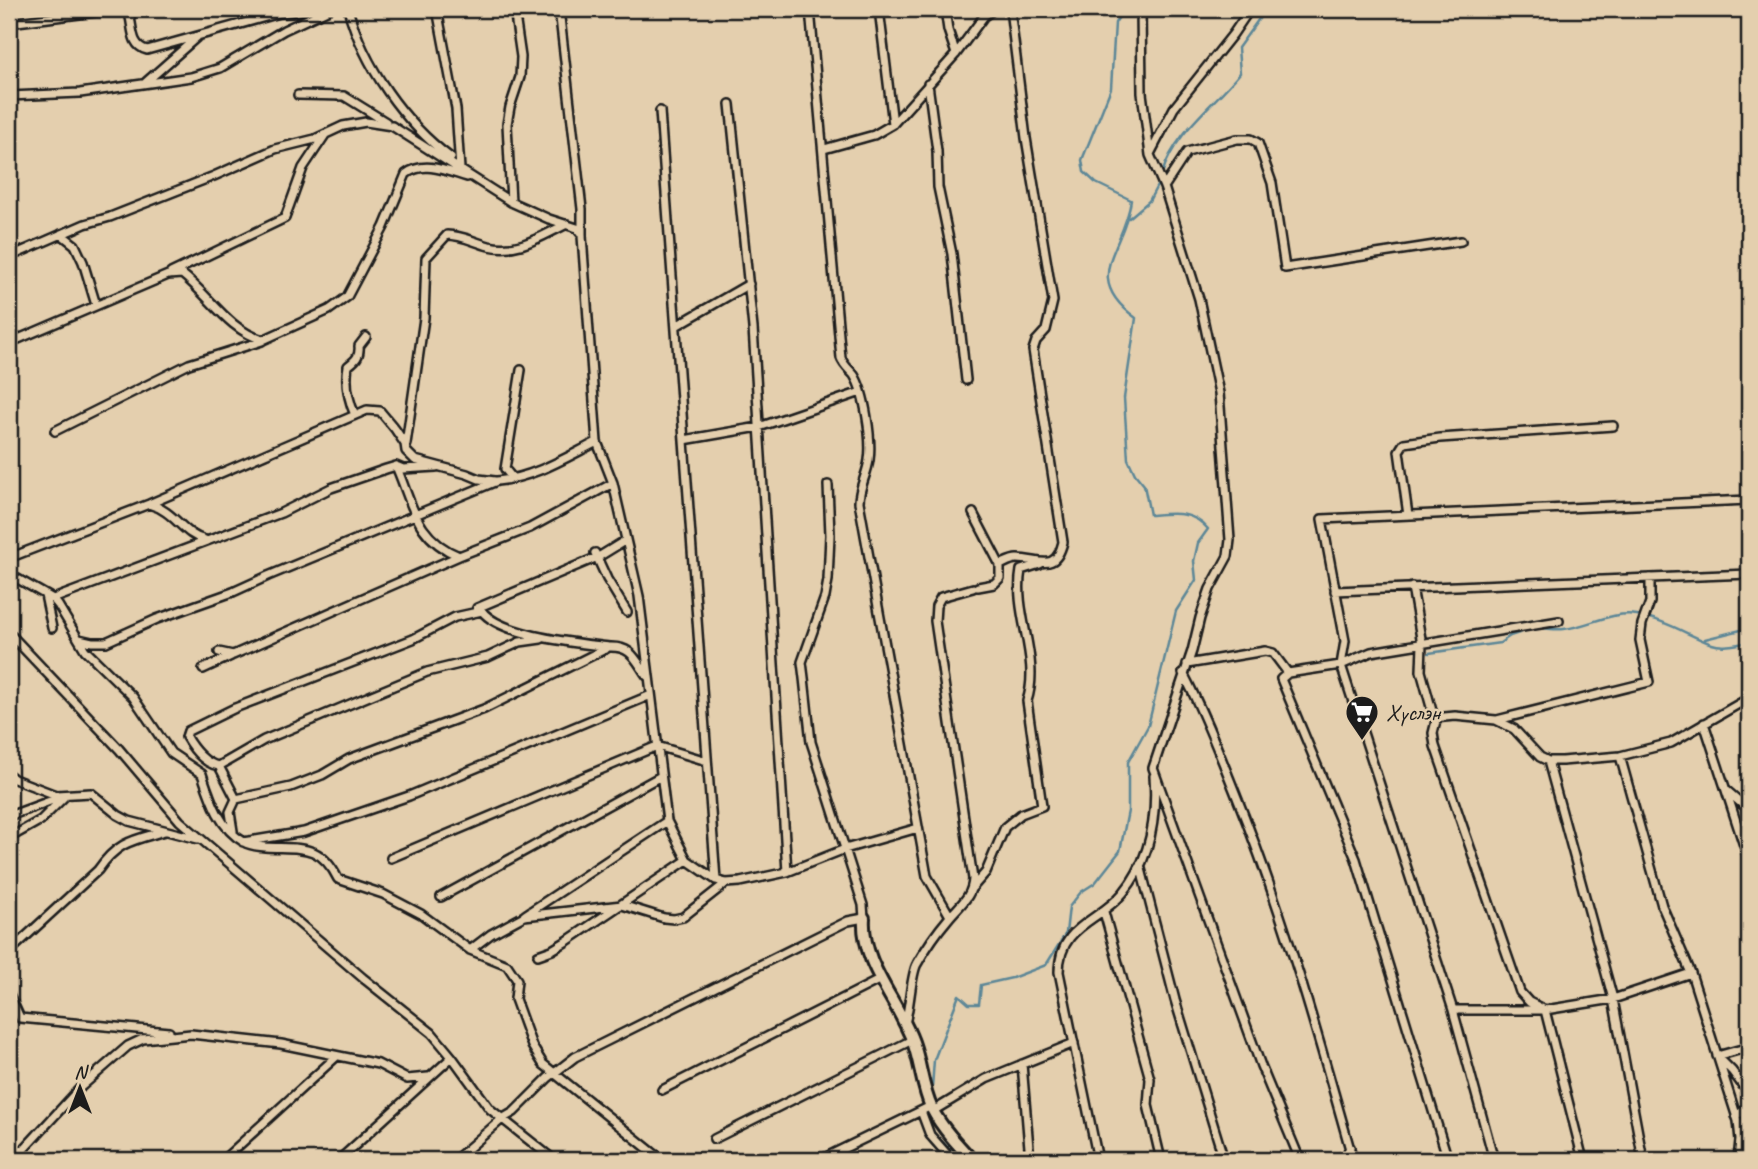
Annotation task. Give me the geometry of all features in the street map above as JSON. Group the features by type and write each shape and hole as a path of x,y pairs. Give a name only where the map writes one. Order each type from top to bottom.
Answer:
{"street":[{"path":"9,23 128,10 134,42 147,51 280,13 314,9"},
{"path":"9,96 80,93 191,76 220,68 284,30 329,9"},
{"path":"348,9 356,37 372,67 400,108 425,135 475,179 511,202 577,228 582,236"},
{"path":"437,9 456,109 460,167"},
{"path":"511,202 508,124 510,107 520,77 521,57 514,9"},
{"path":"559,9 582,209 597,442 614,484 639,596 667,821 687,860 716,880 726,883 740,883 787,872 845,849 918,828"},
{"path":"810,9 841,358 853,374 861,392 870,449 859,502 927,876 950,916"},
{"path":"879,9 893,124"},
{"path":"945,9 947,30 956,54"},
{"path":"824,149 874,135 893,124 956,54 984,16 994,9"},
{"path":"905,1023 910,1007 914,968 950,916 966,900 986,872 1005,827 1021,814 1042,806 1027,701 1031,687 1030,660 1018,588 1021,570 1054,561 1060,554 1063,542 1033,350 1036,341 1046,331 1052,301 1026,138 1010,9"},
{"path":"1097,1160 1059,961 1072,936 1085,922 1104,912 1125,891 1140,864 1154,825 1156,805 1153,768 1203,608 1228,556 1230,540 1219,393 1199,299 1164,187 1150,155 1140,60 1141,9"},
{"path":"1150,155 1174,108 1250,9"},
{"path":"145,83 202,34"},
{"path":"928,84 937,151 938,187 952,254 966,380"},
{"path":"298,95 344,96 460,167"},
{"path":"730,104 759,427 787,872"},
{"path":"660,111 716,880"},
{"path":"9,257 275,149 326,135 344,126 366,122 392,126"},
{"path":"9,344 168,275 281,221 287,214 303,168 326,135"},
{"path":"1164,187 1187,152 1237,139 1251,139 1258,143 1272,183 1285,268 1461,241"},
{"path":"55,431 189,364 263,340 329,310 347,297 384,227 406,174 413,168 432,167 475,179"},
{"path":"459,556 442,549 421,528 414,517 400,468 406,448 424,318 426,258 447,235 459,235 504,249 567,224"},
{"path":"61,234 75,245 96,305"},
{"path":"168,275 182,274 244,333 263,340"},
{"path":"676,326 748,284"},
{"path":"355,415 349,401 348,366 357,359 359,346 366,337"},
{"path":"514,480 505,469 521,370"},
{"path":"684,440 759,427 861,392"},
{"path":"9,558 149,504 367,410 380,411 415,460 479,479 514,480 550,467 597,442"},
{"path":"1408,515 1399,451 1404,443 1613,426"},
{"path":"49,597 281,513 331,488 400,468 443,467"},
{"path":"79,639 106,642 157,619 233,593 275,572 497,481"},
{"path":"203,669 459,556 530,528 614,484"},
{"path":"828,485 828,580 825,597 802,662 811,742 863,905 865,945 912,1040 928,1110 930,1135 952,1160"},
{"path":"1494,1160 1453,1010 1341,664 1345,641 1322,519 1749,500"},
{"path":"149,504 161,507 196,538 205,540"},
{"path":"972,888 973,879 935,621 936,606 941,597 994,584 1000,578 1000,565 973,513"},
{"path":"552,639 520,642 488,657 427,672 264,740 219,766 210,764 192,747 186,737 188,732 235,708 413,639 626,540"},
{"path":"596,555 627,612"},
{"path":"1000,565 1016,559 1041,564"},
{"path":"9,574 49,597 85,650 133,697 171,753 202,774 208,797 233,835 242,842 257,846 305,848 318,852 331,866 338,879 383,894 411,909 470,950 507,965 515,973 515,999 532,1046 543,1064 662,1160"},
{"path":"1335,591 1749,574"},
{"path":"1496,720 1649,682 1640,640 1642,624 1650,602 1650,578"},
{"path":"1412,587 1422,644 1421,671 1436,721 1433,733 1435,746 1520,992 1529,1002 1545,1010 1583,1160"},
{"path":"49,597 52,628"},
{"path":"467,613 482,611 487,617 509,627 552,639 621,647 631,653 649,680"},
{"path":"1448,1160 1356,859 1280,679 1288,673 1341,664 1371,652 1559,621"},
{"path":"9,633 119,749 180,821 363,978 432,1033 452,1056 489,1109 554,1160"},
{"path":"236,799 291,787 349,759 484,709 609,647"},
{"path":"1187,664 1265,651 1273,653 1288,673"},
{"path":"219,652 233,655"},
{"path":"1183,673 1201,707 1260,853 1301,978 1353,1160"},
{"path":"242,842 304,832 409,796 651,695"},
{"path":"1434,718 1466,716 1496,720 1514,729 1532,751 1548,761 1620,756 1671,743 1749,698"},
{"path":"1704,723 1749,861"},
{"path":"391,858 657,746 707,761"},
{"path":"1620,756 1662,906 1691,974 1736,1116 1740,1140 1738,1160"},
{"path":"1548,761 1612,999 1643,1160"},
{"path":"219,766 236,799"},
{"path":"1153,768 1261,1066 1300,1160"},
{"path":"9,775 65,796"},
{"path":"441,897 661,776"},
{"path":"1726,790 1749,810"},
{"path":"9,816 65,796 81,792 91,793 129,821 203,841"},
{"path":"9,838 41,820 65,796"},
{"path":"233,835 230,812 236,799"},
{"path":"470,950 667,821"},
{"path":"9,952 98,870 108,856 122,844 168,830"},
{"path":"538,955 559,946 687,860"},
{"path":"1140,864 1178,1013 1224,1160"},
{"path":"524,916 622,905 674,919 684,917 695,910 726,883"},
{"path":"1104,912 1150,1079 1148,1105 1161,1160"},
{"path":"455,1160 502,1119 514,1112 553,1073 575,1057 848,921 864,918"},
{"path":"1453,1010 1545,1010 1612,999 1691,974"},
{"path":"662,1090 881,979"},
{"path":"9,994 20,1017 281,1044 378,1064 407,1079 428,1077"},
{"path":"9,1152 23,1150 82,1086 128,1046 143,1039 191,1034"},
{"path":"714,1139 912,1040"},
{"path":"820,1160 928,1110 986,1079 1074,1043"},
{"path":"1717,1056 1749,1047"},
{"path":"223,1160 337,1056"},
{"path":"339,1160 452,1056"},
{"path":"1717,1056 1749,1094"},
{"path":"1022,1064 1030,1160"},
{"path":"1736,1116 1749,1107"},
{"path":"928,1110 972,1160"},
{"path":"1336,1160 1347,1154 1350,1147"}],"waterway":[{"path":"932,1088 934,1060 959,995 969,1004 979,1004 981,985 1012,978 1046,965 1066,933 1069,907 1081,892 1095,883 1120,851 1128,811 1128,762 1148,726 1176,611 1196,580 1194,561 1198,543 1208,529 1189,516 1150,515 1144,485 1128,459 1124,398 1136,318 1119,303 1110,289 1108,276 1110,262 1131,200 1096,183 1084,172 1082,160 1111,88 1115,23 1124,9"},
{"path":"1162,174 1185,132 1240,73 1238,48 1266,9"},
{"path":"1129,218 1149,201 1160,180"},
{"path":"1537,628 1564,629 1627,614 1656,620 1716,645 1749,642"},
{"path":"1705,639 1749,628"},
{"path":"1429,653 1500,643 1510,636 1531,629"},
{"path":"926,1116 933,1132 960,1160"}],"place":[{"name":"Хүслэн","path":"1362,742"}]}
